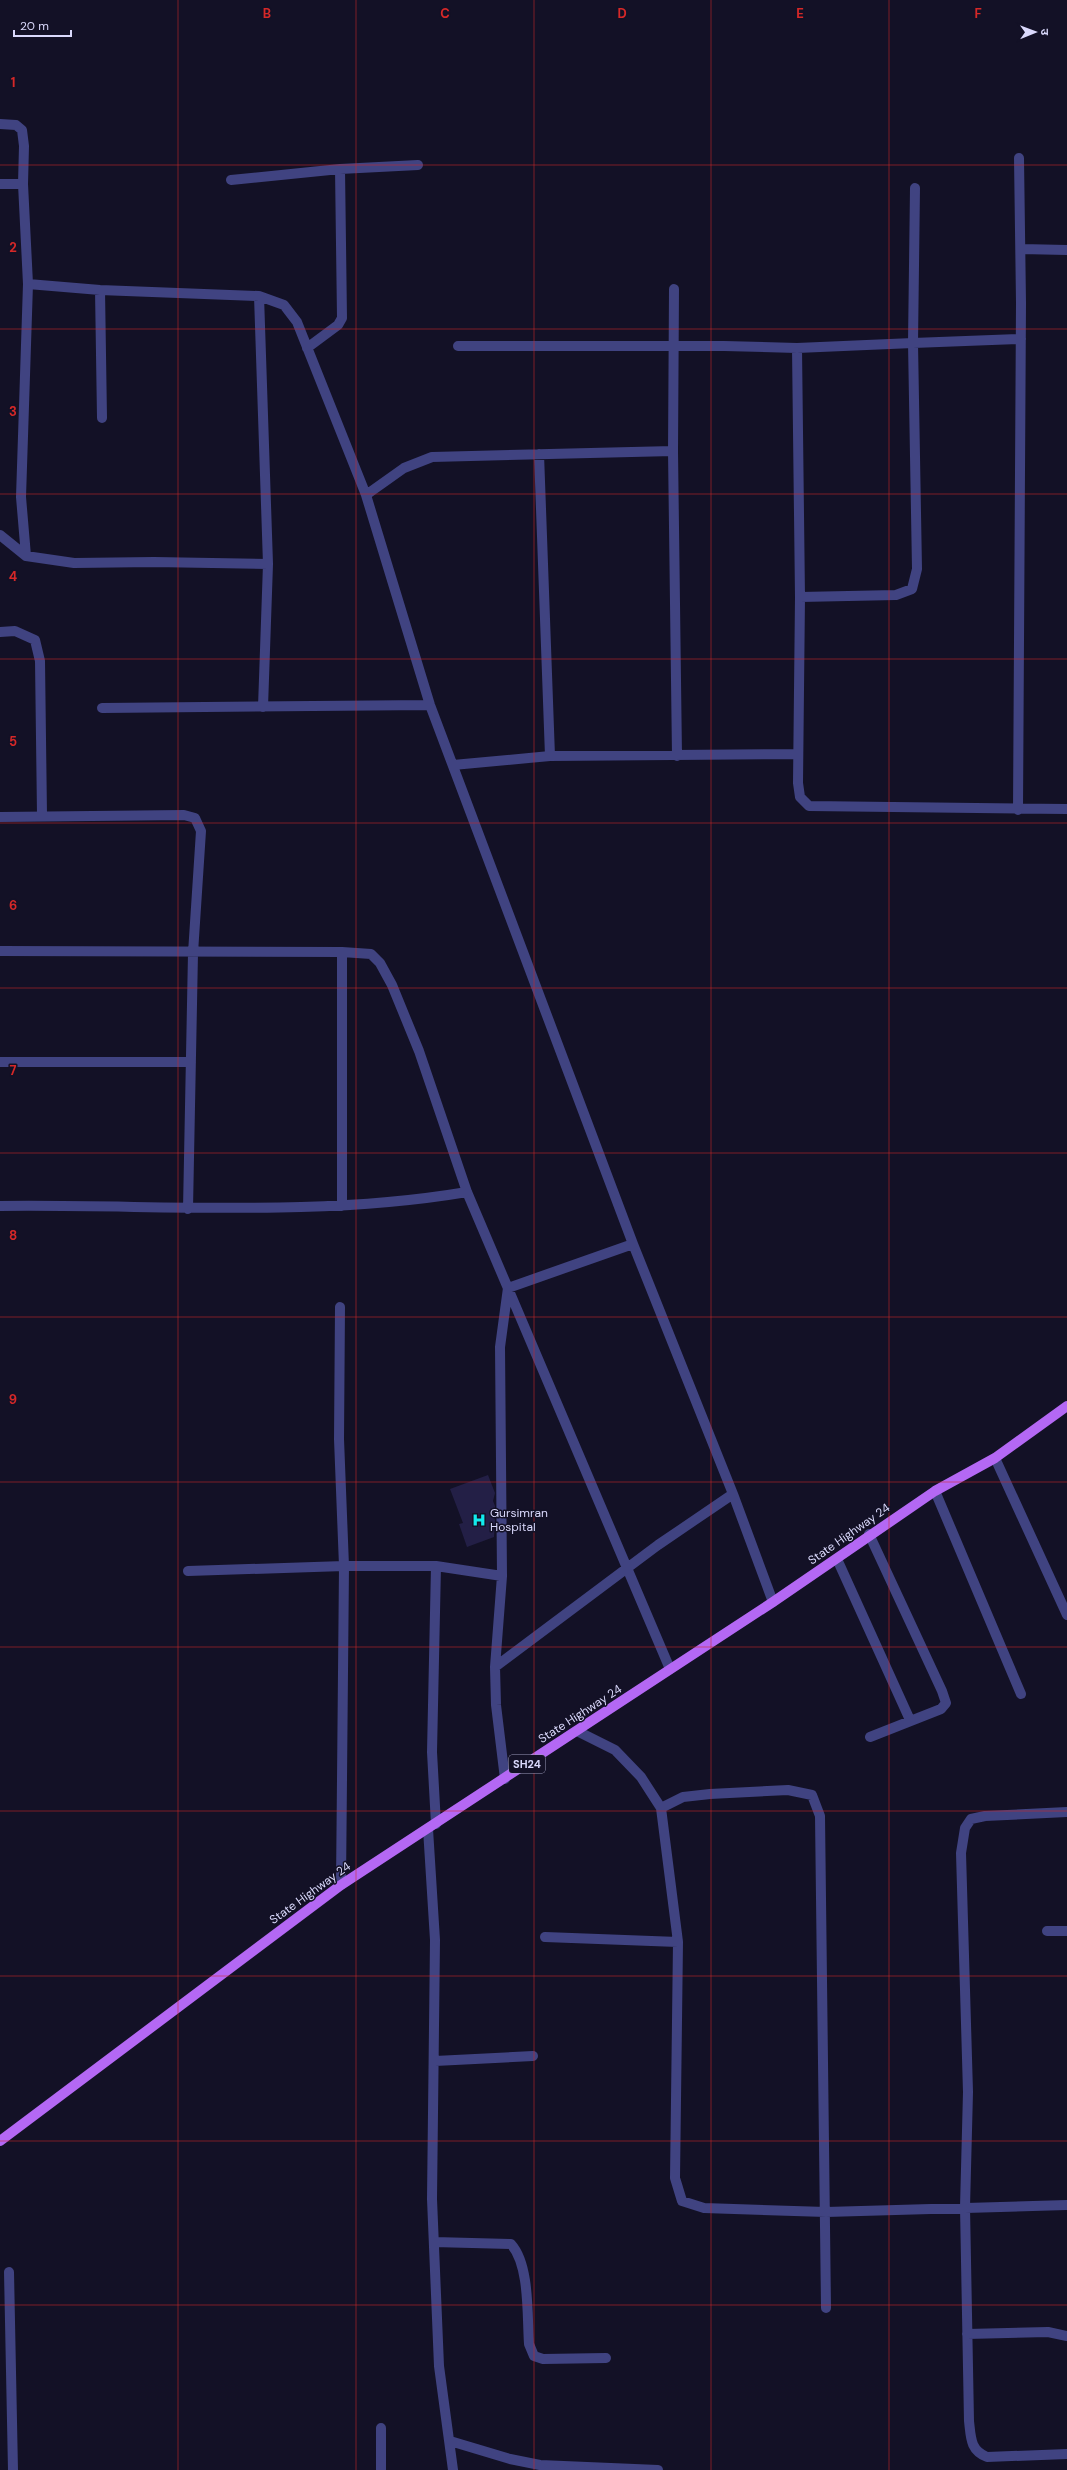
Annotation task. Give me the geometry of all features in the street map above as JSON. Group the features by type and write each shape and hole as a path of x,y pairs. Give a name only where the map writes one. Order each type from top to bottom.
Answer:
{"main road":[{"name":"State Highway 24","path":"0,2141 341,1885 432,1827 773,1602 837,1559 869,1534 935,1491 995,1458 1067,1406"}],"street":[{"path":"0,124 16,126 22,130 24,146 23,184 28,284 21,497 26,556"},
{"path":"1018,810 1021,339 1019,158"},
{"path":"231,180 340,170 418,165"},
{"path":"307,348 338,325 342,318 340,170"},
{"path":"0,184 23,184"},
{"path":"800,598 896,595 912,589 917,569 913,343 915,188"},
{"path":"1020,249 1067,250"},
{"path":"28,284 100,290 259,296 284,305 297,322 366,495 430,704 633,1244 733,1494 773,1602"},
{"path":"674,289 672,450 677,756"},
{"path":"100,290 102,418"},
{"path":"259,296 268,564 262,707"},
{"path":"458,346 673,346 797,348 1021,339"},
{"path":"797,348 800,598 798,754 800,797 809,806 1018,810 1067,809"},
{"path":"366,495 404,468 432,457 672,450"},
{"path":"539,454 550,756"},
{"path":"0,535 26,556 74,564 154,562 268,564"},
{"path":"0,632 15,631 35,640 40,661 42,815"},
{"path":"102,708 430,704"},
{"path":"453,765 550,756 798,754"},
{"path":"0,817 42,815 184,815 195,818 201,831 193,953 188,1208"},
{"path":"0,951 193,953 342,952 371,954 380,963 392,985 419,1051 467,1192 670,1670"},
{"path":"342,952 342,1206"},
{"path":"0,1062 191,1062"},
{"path":"0,1206 188,1208 342,1206 413,1201 467,1192"},
{"path":"508,1288 633,1244"},
{"path":"505,1779 496,1704 495,1667 502,1576 500,1346 508,1288"},
{"path":"340,1307 339,1439 344,1566 341,1885"},
{"path":"995,1458 1067,1615"},
{"path":"935,1491 1021,1694"},
{"path":"495,1667 628,1569 658,1545 733,1494"},
{"path":"869,1534 942,1691 946,1703 941,1709 870,1737"},
{"path":"837,1559 910,1720"},
{"path":"188,1570 344,1566 436,1566 502,1576"},
{"path":"436,1566 432,1752 435,1940 435,2061 432,2199 439,2366 453,2470"},
{"path":"577,1731 615,1750 641,1777 661,1808 678,1942 675,2178 682,2201 704,2208 826,2212 1067,2205"},
{"path":"661,1808 683,1797 788,1790 812,1795 820,1816 826,2308"},
{"path":"1067,1812 986,1816 971,1819 965,1828 961,1853 968,2092 965,2207 968,2421 971,2442 976,2452 987,2457 1067,2454"},
{"path":"1047,1931 1067,1931"},
{"path":"545,1937 678,1942"},
{"path":"435,2061 533,2056"},
{"path":"434,2242 511,2244 518,2252 523,2265 529,2344 534,2356 543,2359 606,2358"},
{"path":"9,2272 13,2470"},
{"path":"967,2334 1048,2332 1067,2336"},
{"path":"381,2428 381,2470"},
{"path":"450,2441 524,2466 540,2465 658,2470"}],"building":[{"path":"488,1475 495,1493 493,1501 495,1506 495,1512 493,1513 495,1520 494,1537 467,1547 459,1524 463,1523 450,1489"}],"place":[{"name":"Gursimran Hospital","path":"479,1520"}]}
